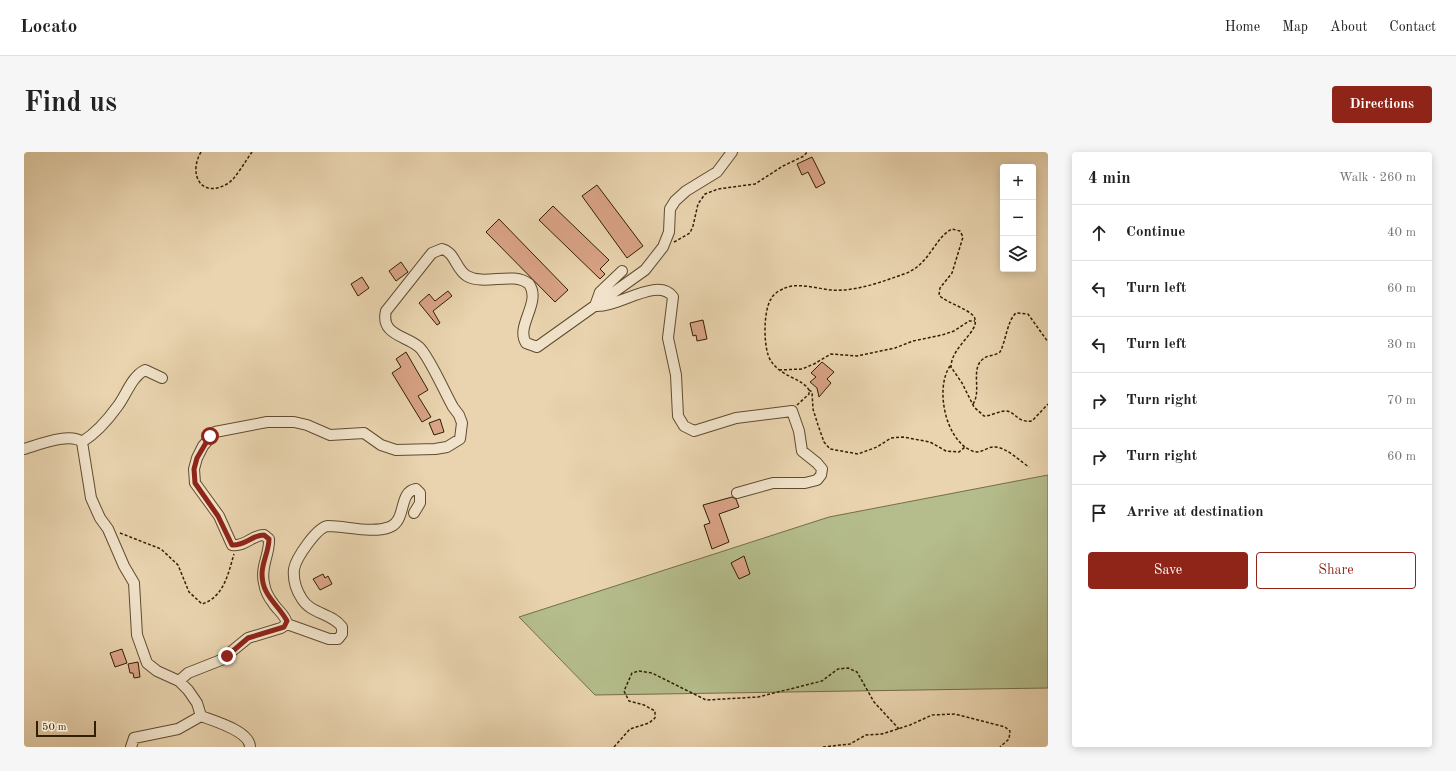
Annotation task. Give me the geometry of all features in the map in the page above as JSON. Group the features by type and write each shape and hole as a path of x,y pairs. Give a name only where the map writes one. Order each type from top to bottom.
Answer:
{"street":[{"path":"287,624 284,615 272,603 264,583 263,563 269,546 269,539 264,535 259,535 246,543 232,545 218,516 195,483 194,469 197,458 203,446 215,432 267,422 294,422 330,436 364,433 382,445 396,450 447,447 460,439 462,428 460,415 453,407 424,353 418,346 395,334 389,328 385,316 386,311 432,254 438,250 449,252 463,273 474,278 522,280 529,284 533,296 523,336 529,346 541,346 645,270 663,247 669,232 670,209 675,201 686,191 717,172 732,152"},
{"path":"596,306 600,292 622,271"},
{"path":"596,306 608,306 632,296 656,290 662,289 671,293 674,303 669,323 668,338 676,375 678,416 681,424 688,429 701,429 736,418 786,410 792,411 799,431 802,451 817,463 822,469 822,475 817,480 805,483 773,483 737,493"},
{"path":"82,442 95,434 118,407 138,373 145,370 162,378"},
{"path":"24,449 66,438 75,438 82,442"},
{"path":"82,442 91,498 100,518 108,529 124,566 134,583 137,636 147,663 157,672 178,681 192,694 201,716 223,724 245,736 250,741 250,747"},
{"path":"287,624 329,639 338,639 342,634 342,626 338,622 308,607 298,592 294,576 294,567 299,557 321,528 328,526 375,529 394,525 400,516 406,495 416,489 420,493 420,503 414,514"},
{"path":"178,681 188,673 213,664 224,658 248,638 281,628 287,624"},
{"path":"131,747 134,738 178,729 201,716"}],"path":[{"path":"201,152 196,162 196,178 201,185 207,188 213,188 229,184 252,152"},
{"path":"663,247 683,238 690,233 698,204 705,194 718,189 755,184 783,166 804,156 807,152"},
{"path":"966,447 959,452 946,451 930,442 903,437 891,438 876,447 858,454 830,449 824,442 813,409 812,392 807,386 777,369 768,356 765,329 767,310 771,299 777,292 785,288 795,286 842,290 859,288 907,273 924,261 942,236 952,229 960,231 963,237 952,273 940,288 939,295 944,300 970,312 976,320 973,331 958,347 945,374 944,404 951,430 957,439 966,447 981,453 990,448 1000,448 1029,467"},
{"path":"972,404 977,393 977,370 979,364 984,358 1000,352 1006,339 1010,320 1016,313 1028,314 1048,342"},
{"path":"777,369 788,371 802,369 831,354 862,356 895,348 913,341 954,331 969,321 976,320"},
{"path":"950,365 972,404 980,415 984,416 1004,411 1009,412 1019,420 1028,421 1036,418 1048,404"},
{"path":"792,411 809,394 809,390"},
{"path":"108,529 161,549 178,565 189,592 202,604 212,601 222,591 237,545"},
{"path":"614,747 630,729 648,723 655,718 654,711 644,705 629,701 624,691 632,673 639,671 652,673 706,700 758,697 822,681 838,669 848,668 857,672 874,702 899,729"},
{"path":"823,747 850,744 866,735 882,734 899,729 932,715 955,714 1005,727 1010,731 1009,739 1000,747"}],"green space":[{"path":"1048,475 1048,688 595,695 519,617 829,517"}],"building":[{"path":"812,157 825,183 816,188 808,172 802,175 797,164"},
{"path":"597,185 643,246 627,258 582,196"},
{"path":"553,206 609,260 600,269 605,274 600,279 539,220"},
{"path":"499,219 568,290 555,302 486,232"},
{"path":"401,262 408,272 396,281 389,271"},
{"path":"362,277 369,288 358,296 351,284"},
{"path":"448,291 452,296 433,311 440,323 437,325 419,303 429,294 435,301"},
{"path":"703,320 707,339 697,341 696,335 693,336 690,323"},
{"path":"406,352 428,390 418,396 431,417 422,422 392,373 401,367 396,359"},
{"path":"822,362 834,372 827,379 831,383 819,397 817,388 810,382 816,377 811,373"},
{"path":"440,419 444,432 434,435 429,423"},
{"path":"732,497 736,499 739,507 719,514 729,542 712,549 704,525 710,523 703,505"},
{"path":"744,556 750,574 739,579 731,563"},
{"path":"323,574 325,578 328,576 332,584 320,590 313,579"},
{"path":"122,649 127,663 115,667 110,653"},
{"path":"138,662 140,677 134,678 133,673 130,673 128,664"}],"route":[{"path":"210,436 197,458 194,469 195,483 218,516 232,545 246,543 259,535 264,535 269,539 269,546 263,563 262,574 272,603 284,615 287,621 287,624 284,627 248,638 227,656"}]}
